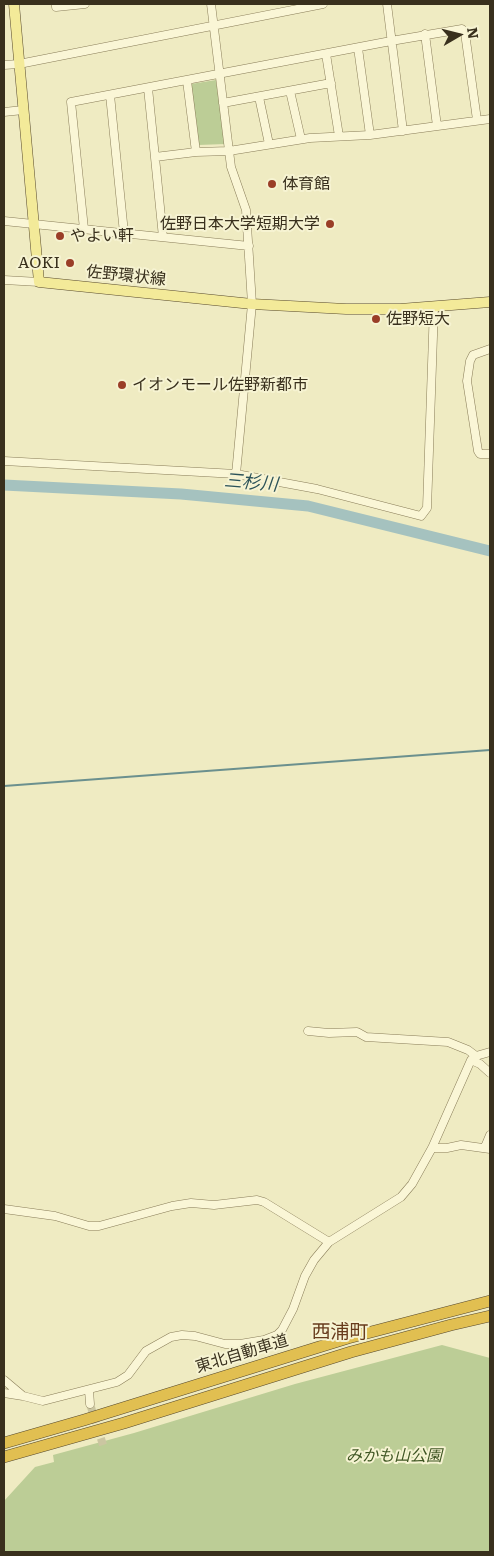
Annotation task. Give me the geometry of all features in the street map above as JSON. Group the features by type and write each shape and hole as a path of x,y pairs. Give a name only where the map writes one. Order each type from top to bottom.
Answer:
{"highway":[{"name":"東北自動車道","path":"4,1442 348,1338 490,1301"},
{"name":"東北自動車道","path":"4,1458 124,1423 351,1352 490,1316"}],"main road":[{"path":"14,4 39,282"},
{"name":"佐野環状線","path":"39,282 252,304 346,309 434,308 490,302"}],"street":[{"path":"56,4 56,7 85,4"},
{"path":"210,4 231,167 246,210 249,246 252,304 236,474"},
{"path":"4,65 19,64 214,26 282,7 323,4"},
{"path":"387,4 403,131"},
{"path":"84,228 71,102 425,34 462,29 465,33 476,120"},
{"path":"425,34 437,126"},
{"path":"358,48 370,135"},
{"path":"326,54 339,136"},
{"path":"187,81 196,152"},
{"path":"223,104 331,83"},
{"path":"148,88 163,237"},
{"path":"290,90 301,139"},
{"path":"110,95 124,232"},
{"path":"258,97 269,144"},
{"path":"4,112 23,110"},
{"path":"155,157 196,152 229,151 301,139 370,135 490,118"},
{"path":"4,221 249,246"},
{"path":"4,280 39,282"},
{"path":"4,461 236,474 317,489 421,516 426,508 434,308"},
{"path":"490,349 473,355 470,361 467,382 478,451 480,454 490,454"},
{"path":"308,1031 329,1033 357,1032 366,1036 448,1042 468,1050 490,1073"},
{"path":"4,1393 43,1401 117,1382 128,1375 146,1351 172,1337 182,1335 195,1336 225,1344 240,1344 264,1340 277,1334 282,1330 289,1316 305,1276 314,1260 329,1242 401,1197 412,1184 432,1148 474,1058 490,1052"},
{"path":"432,1148 447,1148 461,1144 488,1148 490,1135"},
{"path":"4,1209 55,1216 89,1226 99,1226 172,1206 190,1203 214,1205 257,1200 264,1202 329,1242"},
{"path":"4,1380 23,1396"},
{"path":"89,1390 90,1404"}],"green space":[{"path":"216,80 226,144 198,145 191,84"},
{"name":"みかも山公園","path":"442,1345 490,1358 490,1552 4,1552 4,1501 35,1467 54,1462 53,1455 134,1433 295,1384"}],"waterway":[{"name":"三杉川","path":"4,485 181,494 308,506 490,551"},
{"path":"4,786 490,750"}],"tunnel":[{"path":"90,1404 103,1445"}],"place":[{"name":"体育館","path":"272,184"},
{"name":"佐野日本大学短期大学","path":"330,224"},
{"name":"やよい軒","path":"60,236"},
{"name":"AOKI","path":"70,263"},
{"name":"佐野短大","path":"376,319"},
{"name":"イオンモール佐野新都市","path":"122,385"}],"district":[{"name":"西浦町","path":"340,1332"}]}
